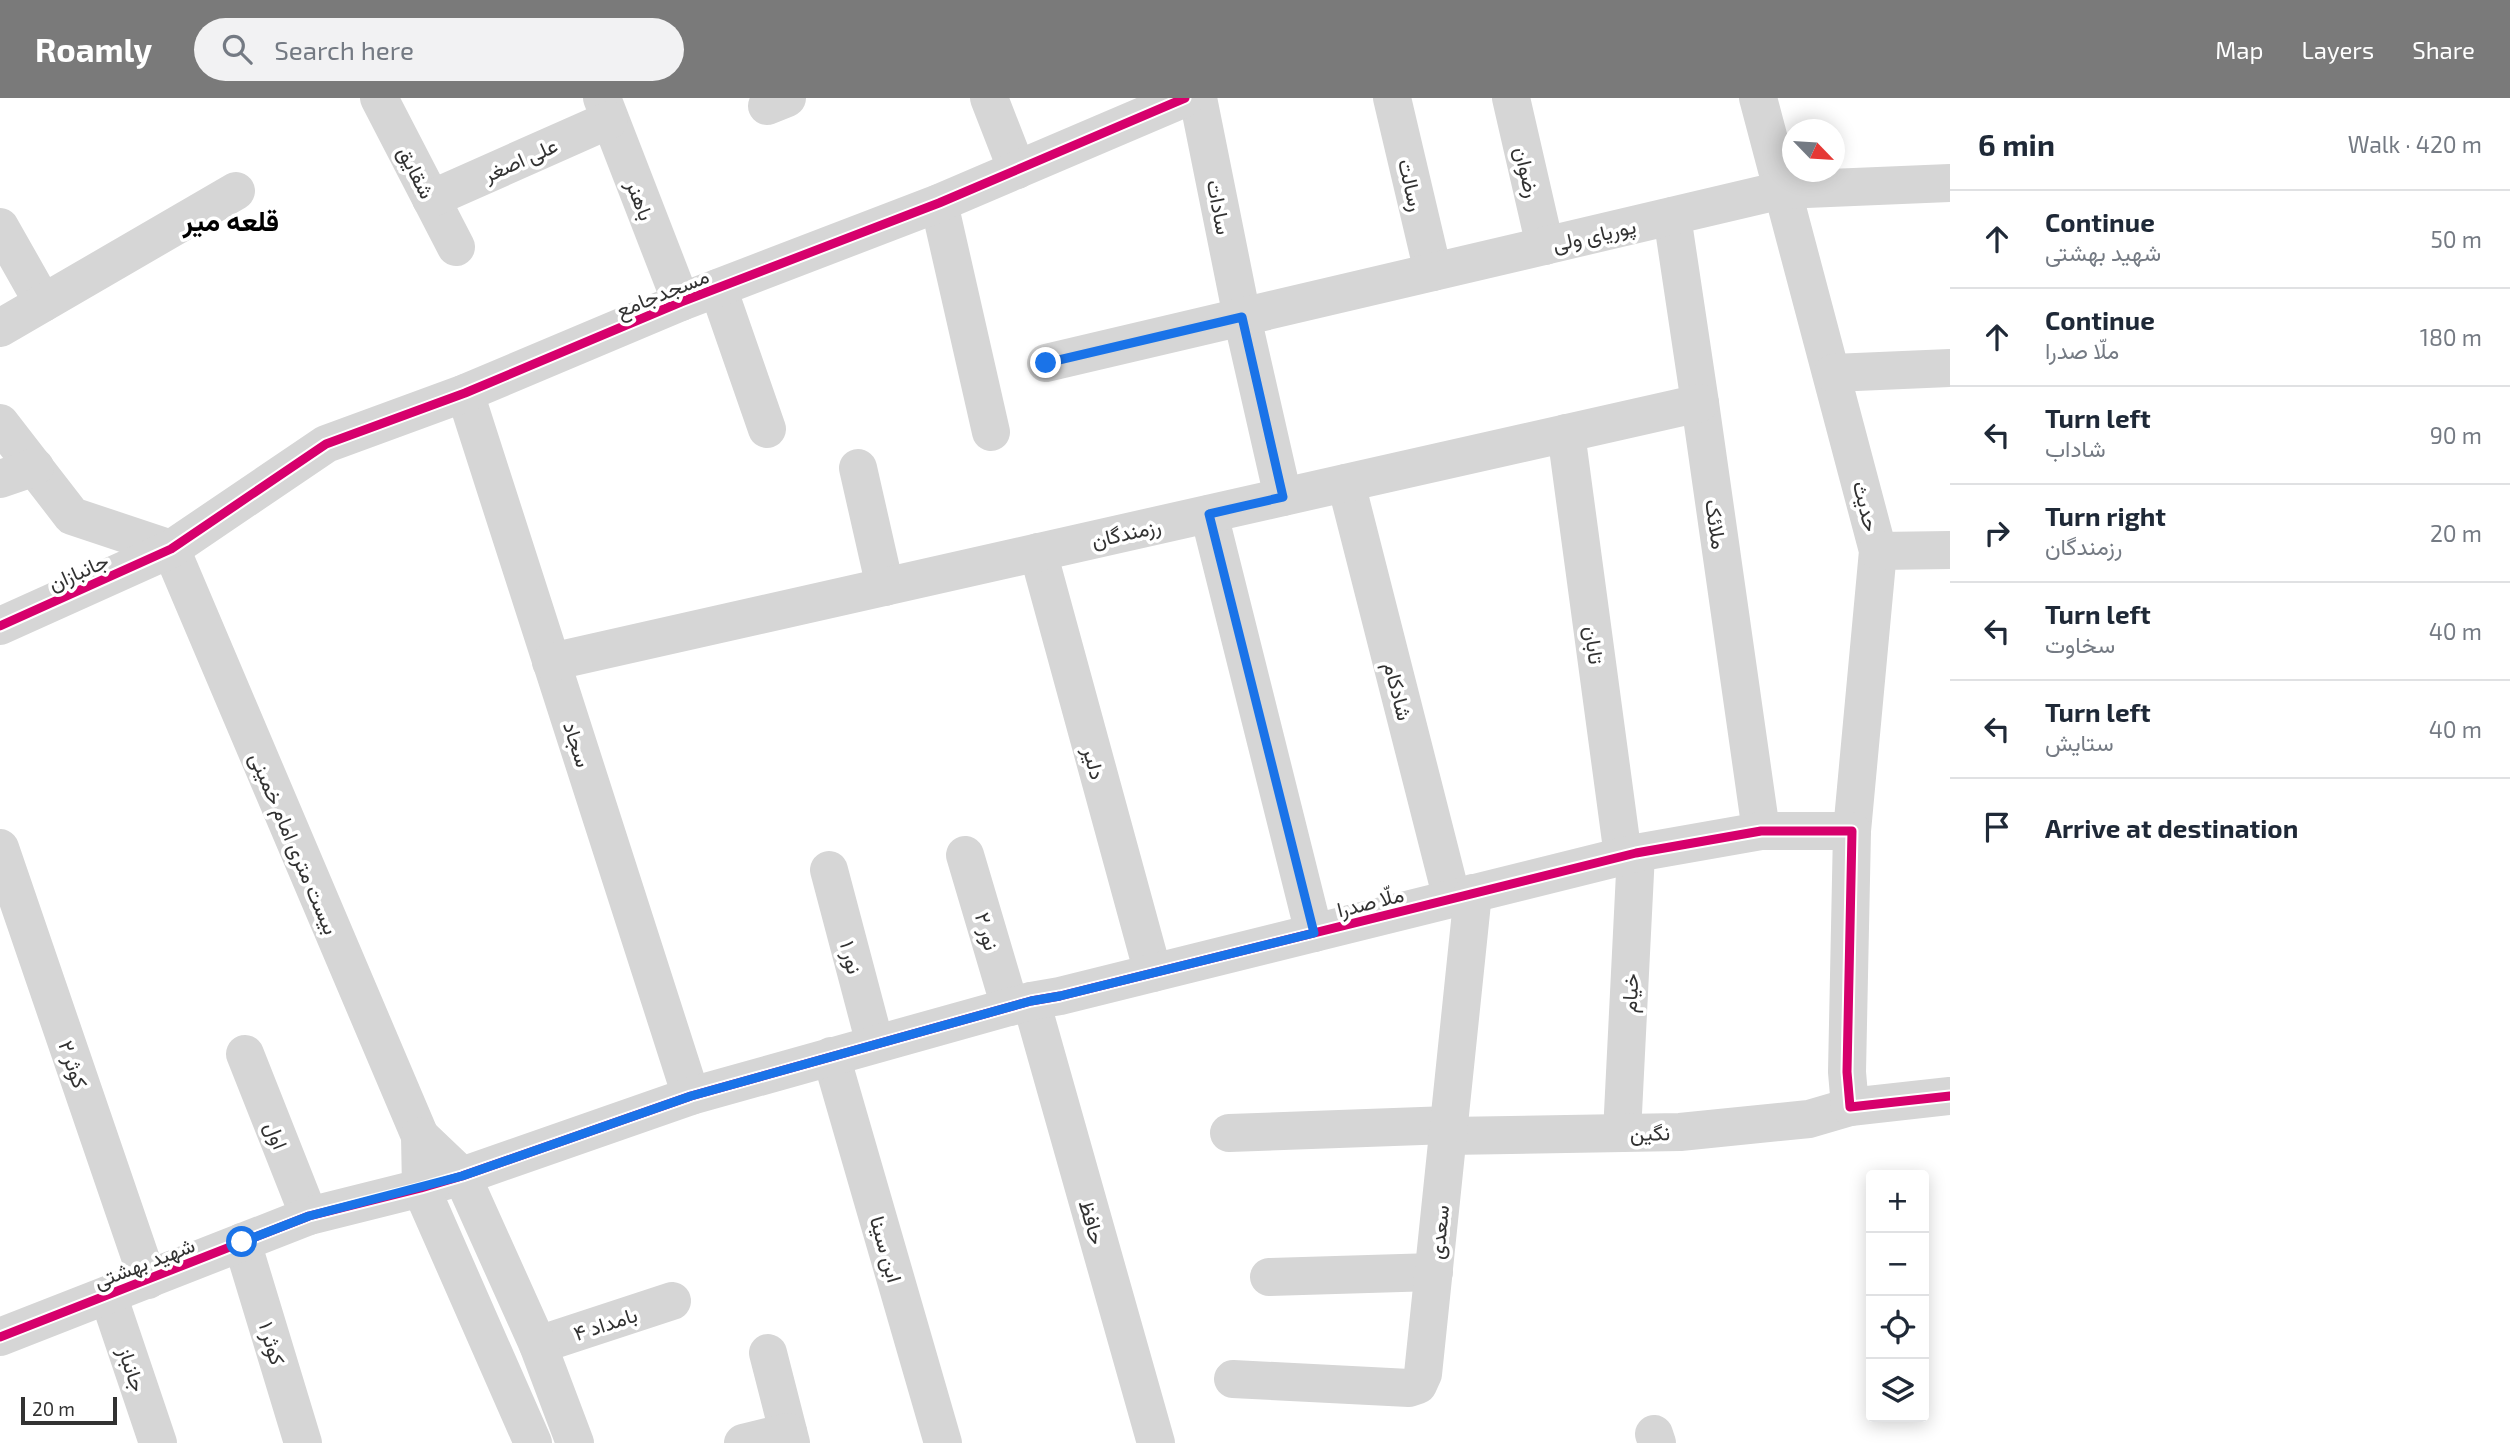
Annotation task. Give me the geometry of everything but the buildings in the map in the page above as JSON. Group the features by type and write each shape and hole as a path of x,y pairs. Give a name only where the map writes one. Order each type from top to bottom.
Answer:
{"street":[{"name":"شقایق","path":"379,98 456,247"},
{"path":"989,98 1017,170"},
{"name":"مسجدجامع","path":"171,549 326,444 465,393 681,302 939,203 1185,98"},
{"name":"سادات","path":"1198,98 1242,317 1283,497"},
{"name":"رسالت","path":"1392,98 1433,272"},
{"name":"رضوان","path":"1511,98 1545,246"},
{"name":"حدیث","path":"1758,98 1878,551 1852,831"},
{"name":"علی اصغر","path":"431,199 605,109"},
{"name":"باهنر","path":"605,109 681,302"},
{"name":"پوریای ولی","path":"1046,363 1782,190 1950,183"},
{"path":"0,328 236,191"},
{"path":"939,203 990,432"},
{"name":"ملائک","path":"1671,216 1761,831"},
{"path":"0,227 43,303"},
{"path":"718,288 767,429"},
{"path":"1833,373 1950,368"},
{"name":"سجاد","path":"465,393 691,1096"},
{"name":"رزمندگان","path":"551,662 1700,403"},
{"path":"0,423 17,473 72,516 171,549"},
{"name":"تابان","path":"1566,433 1630,855"},
{"path":"858,468 885,587"},
{"name":"شادکام","path":"1346,483 1463,896"},
{"path":"1209,514 1314,933"},
{"name":"جانبازان","path":"0,625 171,549"},
{"name":"بیست متری امام خمینی","path":"171,549 420,1136 421,1188 533,1443"},
{"path":"1878,551 1950,550"},
{"name":"دلیر","path":"1038,552 1153,973"},
{"name":"ملّا صدرا","path":"462,1176 691,1096 1020,1004 1630,855 1761,831 1852,831"},
{"path":"1852,831 1847,1072 1850,1107 1950,1096"},
{"name":"کوثر ۲","path":"0,848 148,1280"},
{"name":"نور ۲","path":"965,855 1020,1004"},
{"name":"خیام","path":"1622,1133 1630,855"},
{"name":"نور ۱","path":"829,870 875,1044"},
{"name":"سعدی","path":"1233,1379 1409,1388 1418,1385 1423,1374 1449,1130 1463,896"},
{"name":"حافظ","path":"1020,1004 1156,1443"},
{"name":"اول","path":"244,1054 309,1216"},
{"name":"ابن سینا","path":"831,1056 943,1443"},
{"name":"نگین","path":"1229,1133 1449,1130 1680,1132 1809,1119 1850,1107"},
{"name":"بیست متری امام خمینی","path":"420,1136 462,1176 537,1345 575,1443"},
{"name":"شهید بهشتی","path":"0,1337 309,1216 462,1176"},
{"name":"کوثر ۱","path":"242,1242 303,1443"},
{"path":"1269,1277 1434,1272"},
{"name":"جانباز","path":"108,1295 158,1443"},
{"name":"بامداد ۴","path":"537,1345 672,1301"},
{"path":"743,1443 790,1438 768,1353"}],"cycle path":[{"path":"0,626 171,549 326,444 465,393 681,302 939,203 1185,98"},
{"path":"0,1337 309,1216 462,1176 691,1096 1031,1001 1636,853 1761,831 1852,831 1847,1072 1850,1107 1950,1096"}],"district":[{"name":"قلعه میر","path":"231,220"}],"route":[{"path":"242,1242 309,1216 462,1176 691,1096 1031,1001 1314,933 1209,514 1283,497 1242,317 1046,363"}]}
